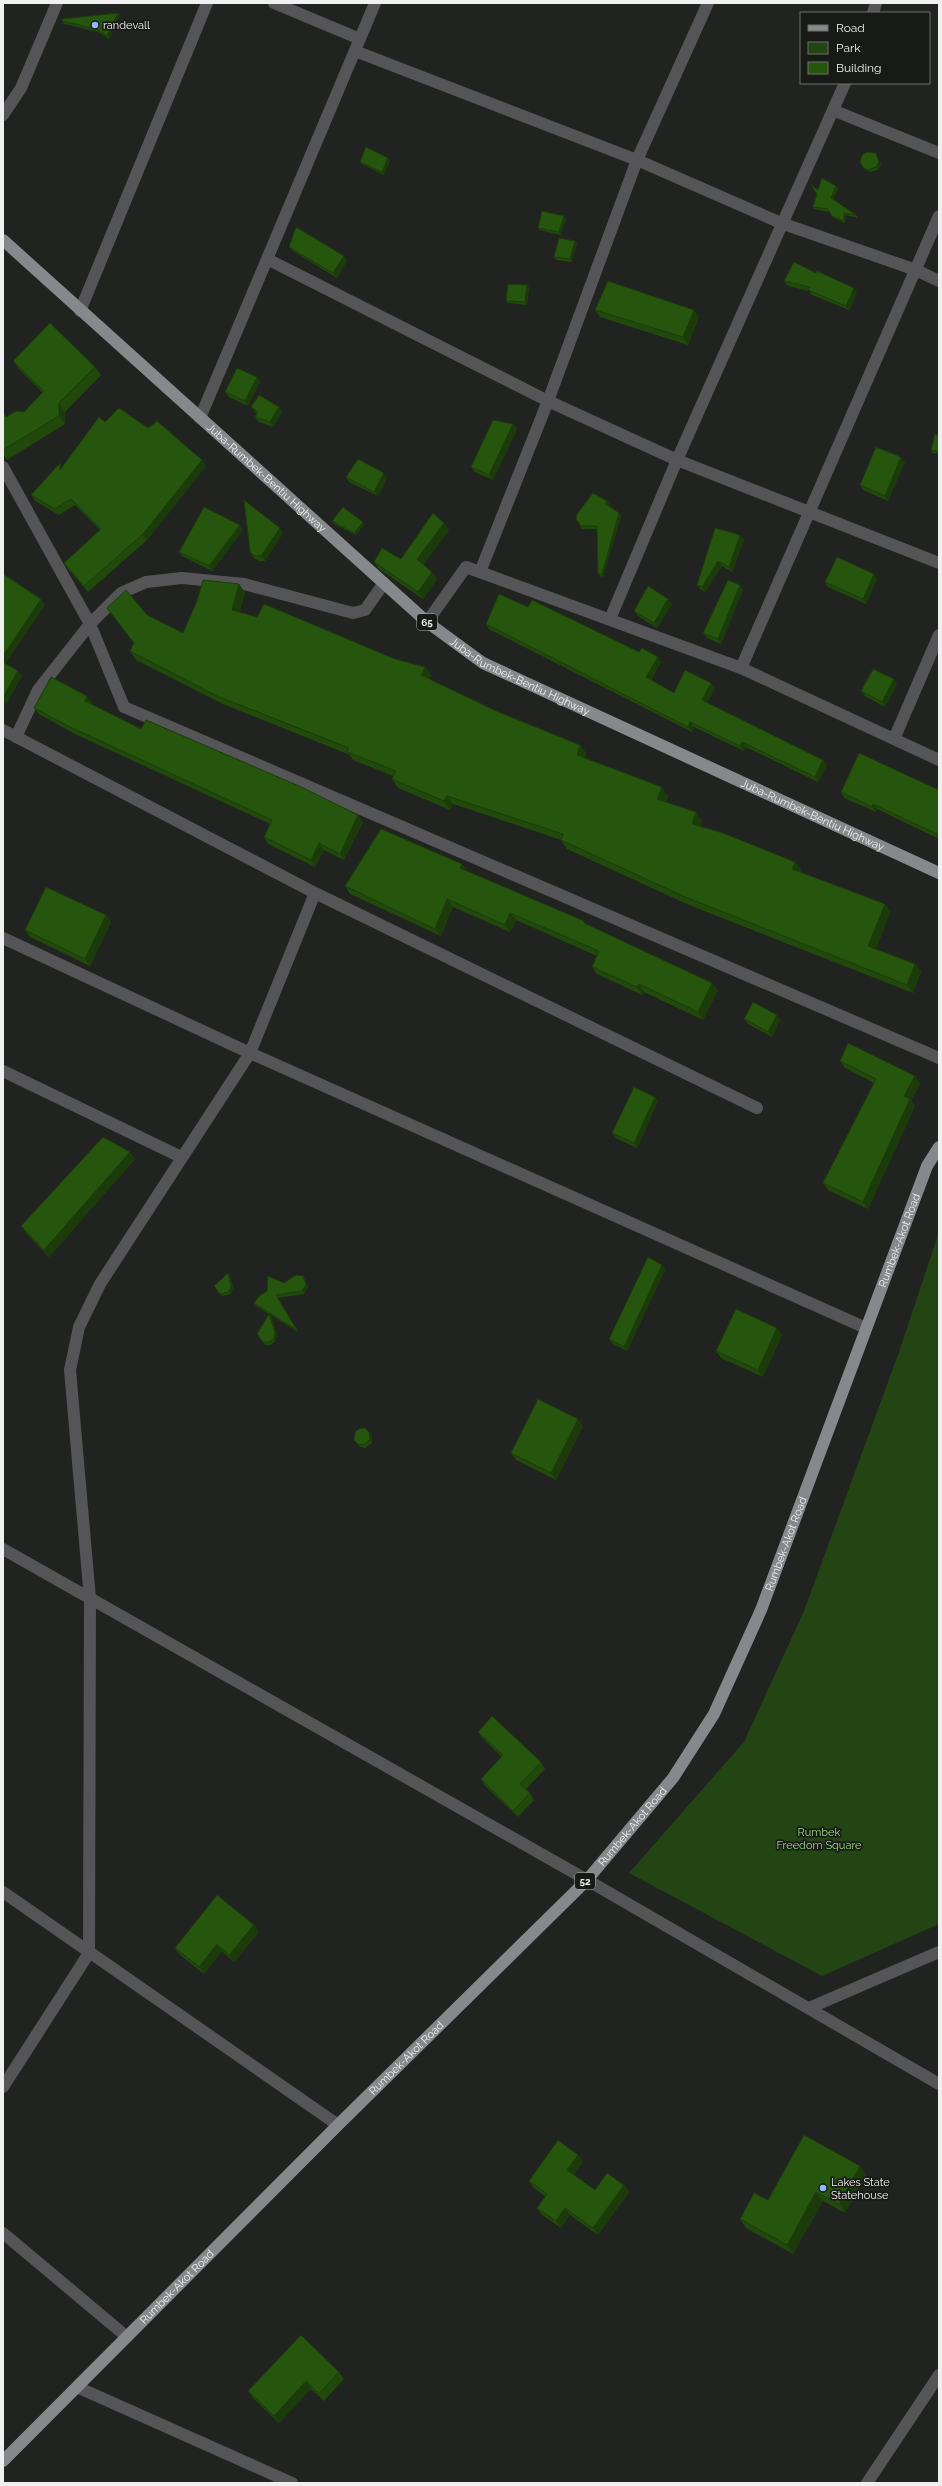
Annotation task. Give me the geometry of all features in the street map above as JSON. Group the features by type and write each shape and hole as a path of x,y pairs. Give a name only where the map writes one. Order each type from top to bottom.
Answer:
{"main road":[{"name":"Juba-Rumbek-Bentiu Highway","path":"3,240 80,311 427,622 483,663 939,873"},
{"name":"Rumbek-Akot Road","path":"3,2461 338,2125 587,1880 673,1778 714,1714 761,1610 927,1166 939,1147"}],"street":[{"path":"3,116 21,88 57,3"},
{"path":"80,311 207,3"},
{"path":"274,3 360,39"},
{"path":"200,418 375,3"},
{"path":"480,572 548,401 637,160 708,3"},
{"path":"355,51 637,160 781,223 916,270 939,281"},
{"path":"610,619 677,460 781,223 835,111 846,84"},
{"path":"835,111 939,153"},
{"path":"741,668 811,512 939,216"},
{"path":"267,259 548,401 677,460 939,563"},
{"path":"3,467 90,624 124,707 939,1058"},
{"path":"427,622 466,567 741,668 939,760"},
{"path":"16,736 38,690 90,624 121,593 146,582 182,578 244,584 353,613 365,610 384,583"},
{"path":"894,739 939,635"},
{"path":"3,730 315,893 757,1108"},
{"path":"3,2087 89,1953 90,1599 70,1370 79,1327 100,1284 250,1053 315,893"},
{"path":"3,938 250,1053 866,1328"},
{"path":"3,1071 182,1157"},
{"path":"3,1549 587,1880 939,2084"},
{"path":"3,1892 338,2125"},
{"path":"809,2008 939,1952"},
{"path":"3,2233 127,2337"},
{"path":"866,2483 939,2376"},
{"path":"77,2387 292,2483"}],"green space":[{"name":"Rumbek Freedom Square","path":"939,1232 939,1924 822,1976 629,1873 744,1742 804,1611 899,1352"}],"building":[{"path":"118,13 107,36 96,29 62,21 62,19"},
{"path":"366,147 388,158 382,172 360,162"},
{"path":"867,152 876,153 879,162 876,167 868,170 863,167 860,162 862,155"},
{"path":"822,178 836,186 831,198 856,215 844,213 844,221 832,216 828,209 813,207 817,194 811,185 818,190"},
{"path":"542,211 564,216 559,232 538,228"},
{"path":"296,227 344,256 333,273 289,247"},
{"path":"559,238 575,241 570,259 554,257"},
{"path":"794,262 816,273 817,271 854,288 846,306 808,290 810,287 784,281"},
{"path":"608,281 694,310 683,337 595,310"},
{"path":"508,284 527,285 525,302 506,301"},
{"path":"50,323 95,367 59,403 59,416 3,450 3,413 6,417 16,411 24,412 44,391 13,361"},
{"path":"237,368 257,377 245,401 225,392"},
{"path":"259,395 279,407 270,422 255,417 258,412 251,407"},
{"path":"119,408 148,428 157,421 202,460 143,534 84,586 64,563 101,529 71,499 55,509 31,495 60,463 60,470 99,417 105,422"},
{"path":"493,420 513,424 489,475 471,467"},
{"path":"935,434 939,435 939,452 931,450"},
{"path":"876,447 901,457 885,496 860,485"},
{"path":"358,459 384,473 374,492 346,477"},
{"path":"593,493 607,501 605,503 619,513 602,574 598,574 597,526 581,526 576,519 577,514"},
{"path":"244,500 280,528 261,556 255,556 250,552"},
{"path":"204,507 240,525 209,566 179,552"},
{"path":"343,507 363,522 354,533 332,521"},
{"path":"433,513 444,523 417,559 432,572 418,592 374,562 382,548 401,559"},
{"path":"715,528 740,535 729,567 718,561 702,587 697,585"},
{"path":"837,557 874,574 863,599 825,582"},
{"path":"3,574 41,599 3,656"},
{"path":"203,580 239,584 232,610 257,617 264,604 395,659 425,667 421,675 496,711 580,745 577,755 662,787 657,799 696,812 692,824 723,833 795,862 792,869 885,904 868,946 915,964 907,985 683,896 561,840 563,834 447,796 444,801 392,779 396,771 347,752 349,748 217,696 130,651 134,643 107,608 126,590 147,615 183,633 197,601"},
{"path":"728,580 740,585 718,639 703,633"},
{"path":"648,586 668,599 654,623 634,611"},
{"path":"499,594 528,607 532,600 639,652 642,648 658,657 646,677 674,693 685,670 711,683 702,700 823,760 815,777 742,742 740,746 690,722 688,727 486,624"},
{"path":"3,662 18,671 3,698"},
{"path":"873,669 894,679 882,702 861,691"},
{"path":"51,677 87,696 85,701 141,729 146,720 299,786 358,815 340,854 319,843 311,860 264,837 272,820 70,727 34,708"},
{"path":"859,753 939,790 939,835 873,804 872,807 841,792"},
{"path":"381,829 462,864 460,868 584,921 584,923 712,983 698,1012 639,984 637,987 592,967 599,951 510,913 505,925 447,899 435,929 345,886"},
{"path":"46,887 106,915 85,959 25,930"},
{"path":"753,1002 777,1015 768,1032 744,1019"},
{"path":"848,1043 915,1076 904,1096 910,1099 863,1202 823,1183 876,1079 840,1061"},
{"path":"634,1087 655,1097 634,1143 612,1133"},
{"path":"103,1137 130,1152 44,1250 21,1226"},
{"path":"648,1257 662,1265 624,1347 609,1339"},
{"path":"228,1273 231,1286 229,1292 220,1294 214,1286"},
{"path":"296,1275 303,1276 306,1285 302,1291 276,1295 297,1330 254,1303 259,1296 267,1291 268,1276 284,1283"},
{"path":"736,1309 777,1328 758,1370 716,1351"},
{"path":"269,1314 275,1333 274,1339 269,1342 263,1342 257,1334"},
{"path":"538,1399 578,1419 551,1473 511,1453"},
{"path":"365,1428 369,1432 370,1440 364,1445 358,1444 354,1440 355,1432 359,1429"},
{"path":"492,1716 541,1762 520,1784 530,1793 513,1811 481,1779 503,1755 478,1732"},
{"path":"217,1895 254,1925 229,1955 217,1944 199,1967 175,1948"},
{"name":"Lakes State Statehouse","path":"804,2135 860,2166 839,2204 816,2192 787,2245 740,2219 754,2193 768,2200"},
{"path":"558,2140 578,2155 567,2170 595,2190 607,2173 624,2185 593,2228 565,2208 556,2221 537,2208 547,2194 529,2181"},
{"path":"301,2335 339,2372 319,2394 306,2381 274,2416 248,2391"}],"place":[{"name":"randevall","path":"95,25"},
{"name":"Lakes State Statehouse","path":"823,2188"}]}
